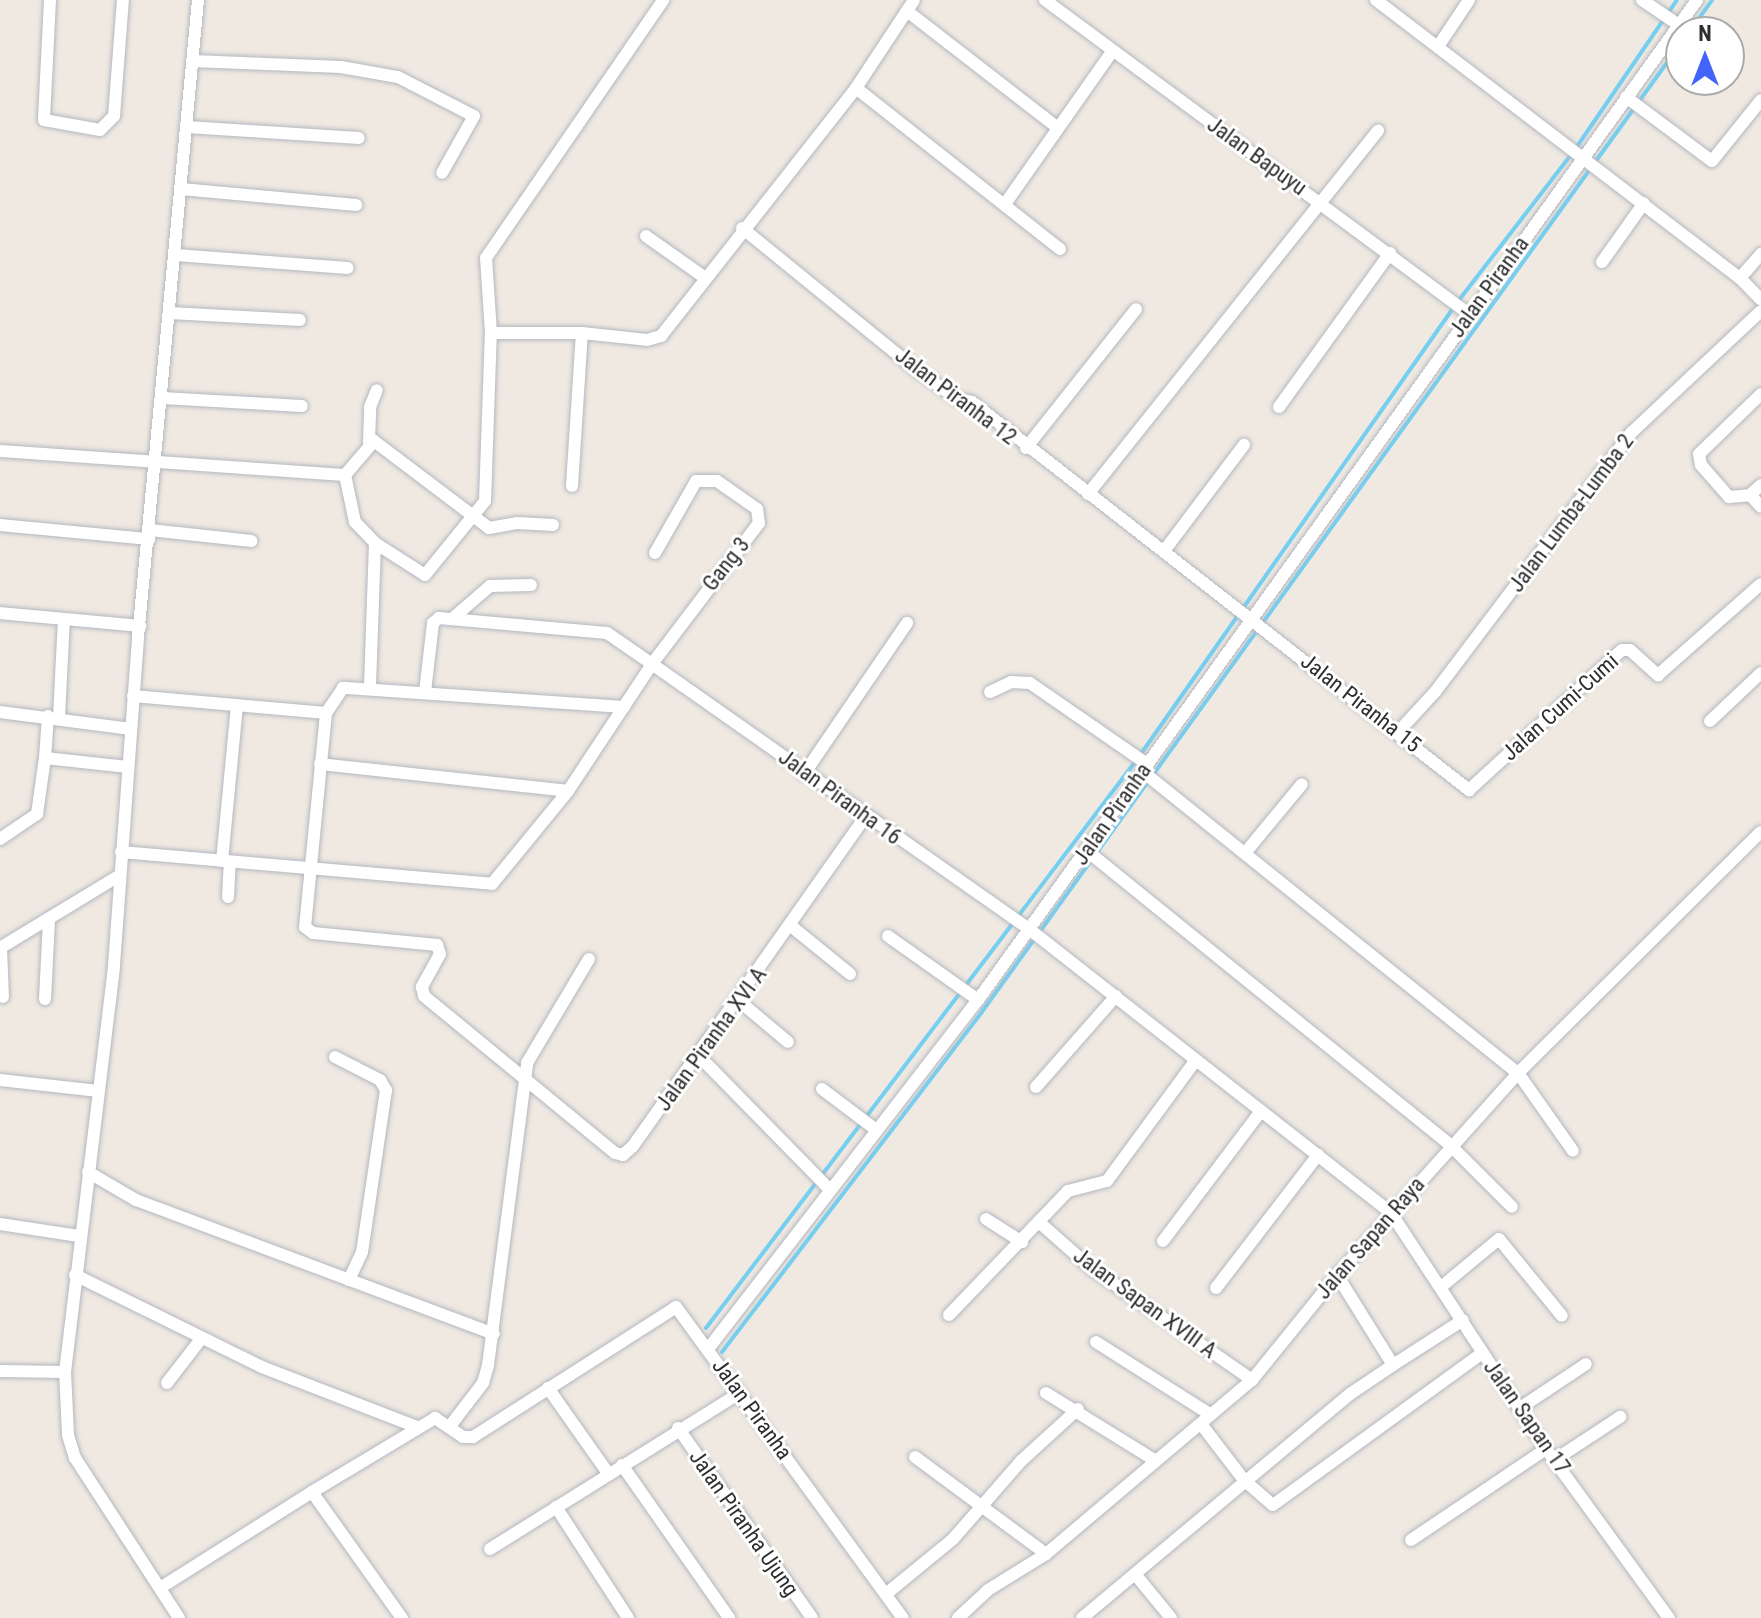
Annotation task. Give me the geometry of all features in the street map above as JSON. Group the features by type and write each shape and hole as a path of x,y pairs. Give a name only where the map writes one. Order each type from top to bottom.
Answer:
{"street":[{"path":"50,0 44,120 100,130 114,116 123,0"},
{"path":"179,1618 75,1458 68,1435 65,1372 120,875 133,696 157,466 198,0"},
{"path":"377,390 370,407 369,442 345,475 352,518 375,543 425,575 468,517 485,501 491,333 486,258 663,0"},
{"name":"Jalan Bapuyu","path":"1045,0 1469,314"},
{"path":"1376,0 1586,156 1740,278 1761,300"},
{"path":"1439,45 1469,0"},
{"path":"1642,0 1666,16"},
{"path":"491,333 582,333 654,340 668,330 742,228 856,88 910,5 1058,128"},
{"name":"Jalan Piranha","path":"903,1618 708,1349 875,1129 978,1000 1665,44"},
{"path":"1005,204 1112,52"},
{"path":"193,61 341,67 398,77 474,116 442,173"},
{"path":"856,88 1060,249"},
{"path":"1626,97 1712,161 1761,100"},
{"path":"187,127 359,138"},
{"path":"1088,494 1323,204 1378,131"},
{"path":"181,189 356,205"},
{"path":"1602,262 1644,203"},
{"name":"Jalan Piranha 12","path":"742,228 914,368 957,399 972,402 1026,448 1251,618"},
{"path":"646,236 704,277"},
{"path":"1279,407 1390,253"},
{"path":"1740,278 1761,254"},
{"path":"176,255 348,268"},
{"path":"1026,448 1136,309"},
{"name":"Jalan Lumba-Lumba 2","path":"1399,731 1435,692 1631,433 1761,311"},
{"path":"170,313 300,320"},
{"path":"572,486 582,333"},
{"path":"1761,394 1699,454 1701,465 1729,497 1750,495 1761,485"},
{"path":"162,398 302,406"},
{"path":"369,442 386,448 468,517 496,531 517,523 553,525"},
{"path":"1164,551 1244,445"},
{"path":"0,451 157,466 345,475"},
{"name":"Gang 3","path":"652,664 759,523 757,509 717,481 696,481 655,553"},
{"path":"1750,495 1761,507"},
{"path":"0,525 251,541"},
{"path":"370,686 375,543"},
{"name":"Jalan Cumi-Cumi","path":"1469,790 1622,650 1630,650 1658,675 1761,584"},
{"path":"425,692 433,623 453,618 481,589 531,585"},
{"path":"0,613 140,626"},
{"name":"Jalan Piranha 16","path":"453,618 607,633 865,817 1029,929 1196,1060"},
{"name":"Jalan Piranha 15","path":"1251,618 1399,731 1469,790"},
{"path":"0,839 37,814 54,717 64,619"},
{"path":"804,774 907,623"},
{"path":"121,852 308,871 492,884 568,791 652,664"},
{"path":"1710,721 1761,673"},
{"path":"990,692 1011,682 1030,683 1145,768 1245,853 1518,1073 1573,1151"},
{"path":"524,1080 424,996 422,987 440,954 437,945 307,932 308,871 326,713 343,688 370,686 624,707"},
{"path":"133,696 326,713"},
{"path":"228,897 226,861 237,706"},
{"path":"0,712 131,729"},
{"path":"45,758 128,767"},
{"path":"320,764 568,791"},
{"path":"1245,853 1302,784"},
{"name":"Jalan Piranha XVI A","path":"524,1080 623,1155 791,926 823,871 865,817"},
{"name":"Jalan Sapan Raya","path":"958,1618 988,1590 1046,1554 1252,1380 1337,1275 1518,1073 1761,832"},
{"path":"1086,850 1451,1146 1512,1207"},
{"path":"3,997 0,948 120,875"},
{"path":"45,999 49,919"},
{"path":"791,926 850,974"},
{"path":"888,936 978,1000"},
{"path":"450,1426 483,1383 494,1334 524,1080 537,1043 589,959"},
{"path":"1036,1087 1116,996"},
{"path":"738,1000 788,1042"},
{"path":"698,1055 829,1189"},
{"path":"335,1057 380,1080 386,1090 362,1252 349,1280"},
{"path":"949,1315 1073,1188 1095,1188 1107,1181 1196,1060"},
{"name":"Jalan Sapan 17","path":"1196,1060 1391,1213 1546,1449 1669,1618"},
{"path":"0,1080 98,1091"},
{"path":"822,1089 875,1129"},
{"path":"1163,1241 1261,1111"},
{"path":"1216,1288 1318,1155"},
{"path":"88,1172 136,1200 494,1334"},
{"path":"986,1219 1022,1242"},
{"name":"Jalan Sapan XVIII A","path":"1040,1223 1091,1268 1252,1380"},
{"path":"0,1224 79,1236"},
{"path":"1441,1287 1499,1239 1562,1316"},
{"path":"75,1275 201,1339 417,1427"},
{"path":"1337,1275 1393,1365"},
{"path":"160,1588 435,1418 463,1437 473,1437 667,1309 684,1312 708,1349"},
{"path":"1082,1618 1244,1480 1393,1365 1463,1320"},
{"path":"167,1383 201,1339"},
{"path":"1096,1342 1206,1420 1244,1480 1266,1502 1279,1502 1357,1440 1482,1353"},
{"path":"1520,1408 1586,1364"},
{"path":"0,1371 65,1372"},
{"path":"548,1388 608,1473"},
{"path":"490,1549 678,1428 740,1393"},
{"path":"1046,1393 1078,1409 1156,1461"},
{"path":"886,1594 985,1507 1021,1461 1078,1409"},
{"path":"1556,1459 1620,1417"},
{"name":"Jalan Piranha Ujung","path":"678,1428 812,1618"},
{"path":"1411,1540 1546,1449"},
{"path":"915,1457 1046,1554"},
{"path":"622,1465 729,1618"},
{"path":"312,1492 402,1618"},
{"path":"556,1507 628,1618"},
{"path":"1135,1574 1171,1618"}],"waterway":[{"path":"706,1328 1138,758 1456,304 1576,148 1677,0"},
{"path":"1700,16 1712,0"},
{"path":"722,1352 981,1013 1665,65"}]}
